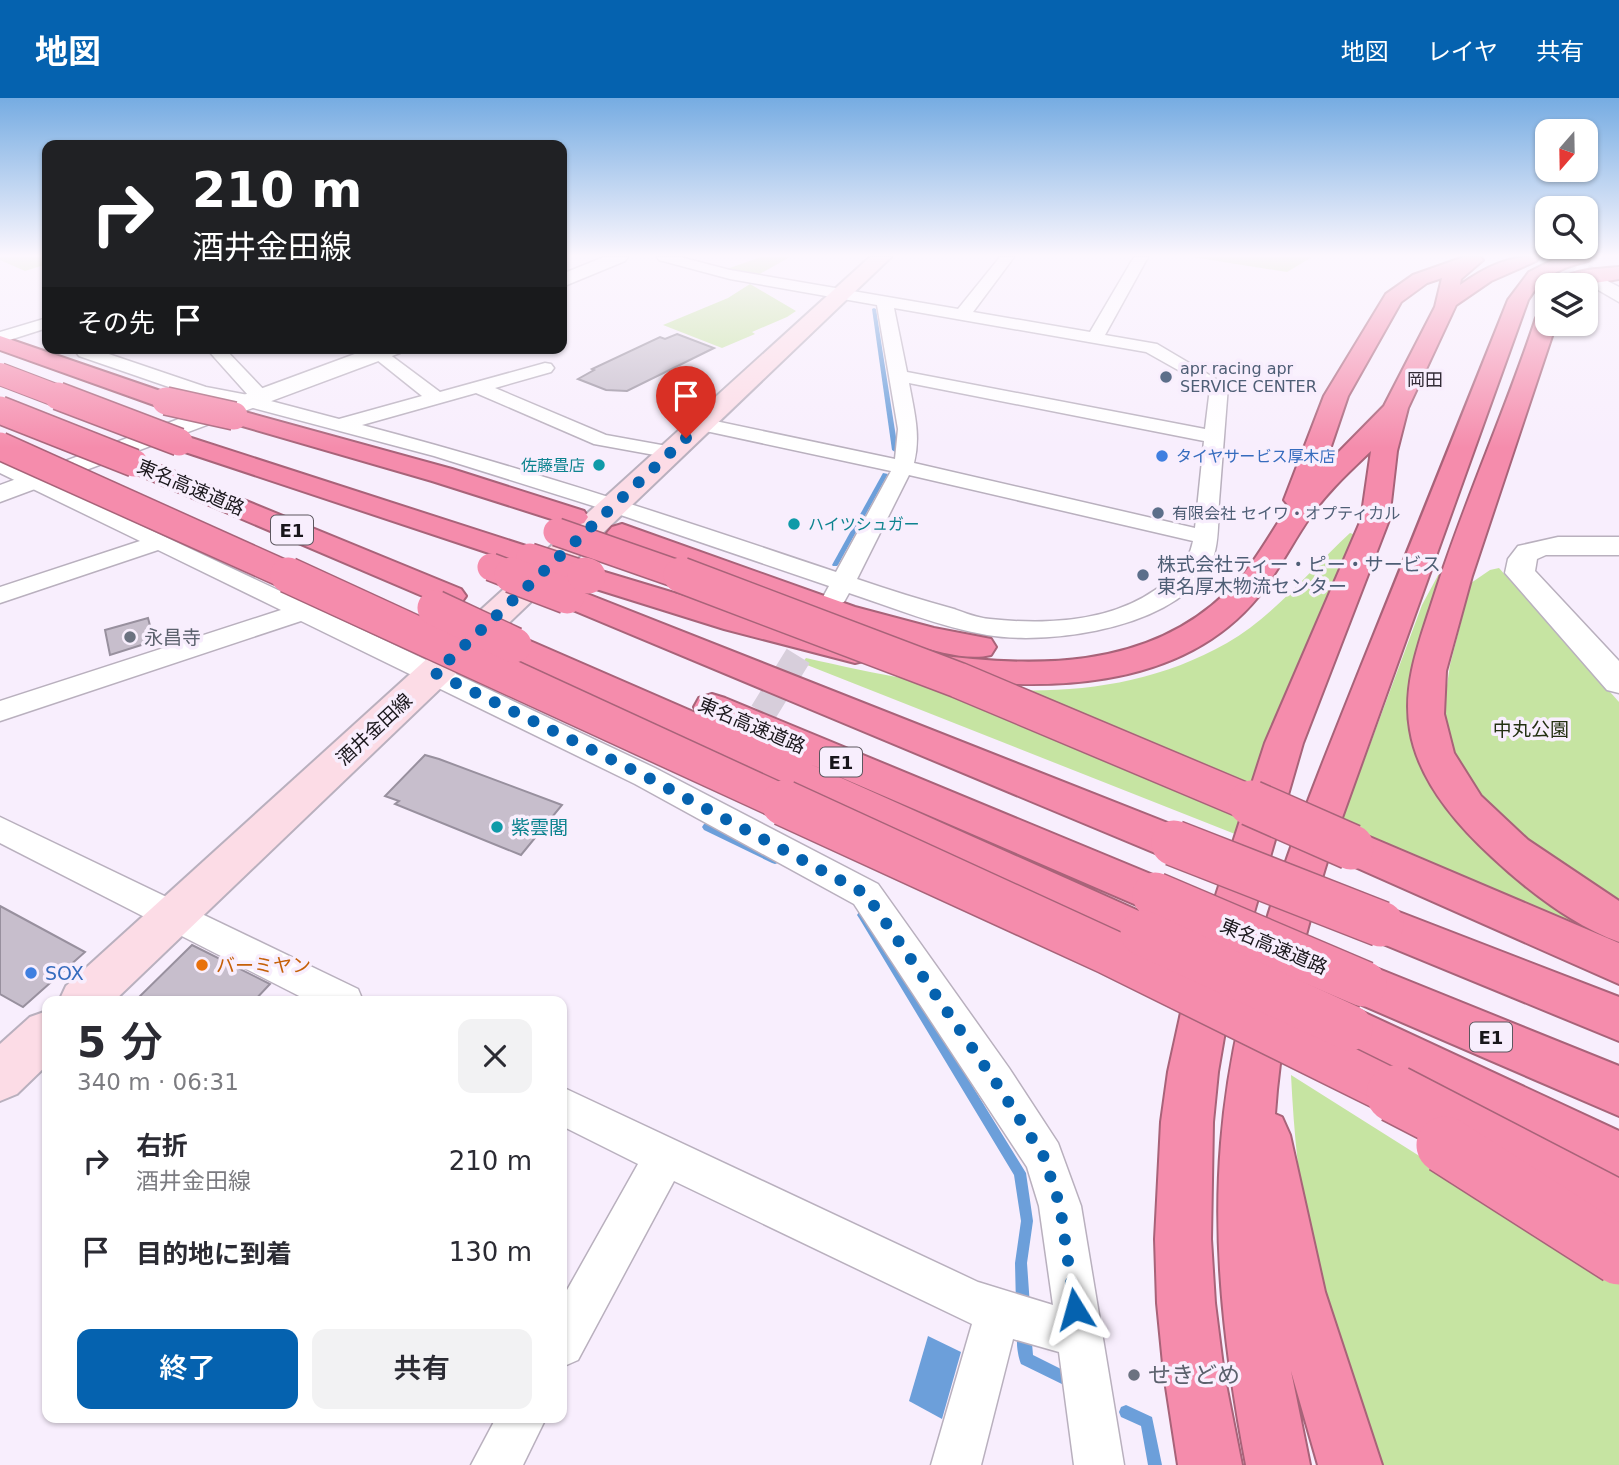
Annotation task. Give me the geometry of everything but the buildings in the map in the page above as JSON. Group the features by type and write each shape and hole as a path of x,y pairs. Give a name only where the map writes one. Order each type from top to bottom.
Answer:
{"highway":[{"path":"1289,526 1336,396 1380,321"},
{"path":"1210,1465 1192,1362 1183,1239 1187,1122 1198,1045 1221,946 1284,743 1375,520 1384,451 1396,408 1438,321"},
{"path":"1278,1465 1255,1340 1245,1209 1247,1150 1256,1063 1274,966 1307,854 1511,321"},
{"path":"1541,336 1509,431 1457,568 1426,688 1426,709 1435,752 1463,800 1487,828 1555,882 1619,923"},
{"path":"0,341 166,401 242,409 565,524 625,554 971,686 1220,789 1619,964"},
{"name":"東名高速道路","path":"0,374 577,586 1174,843 1619,1018"},
{"path":"577,586 858,653 936,666 1030,673 1093,669 1125,663 1179,644 1222,617 1251,586 1289,526 1321,483 1364,445 1396,408"},
{"name":"東名高速道路","path":"0,411 134,463 221,509 521,637 1136,927"},
{"path":"1449,482 1509,431"},
{"path":"0,446 1136,927 1357,1006 1619,1158"},
{"path":"1449,482 1457,568"},
{"path":"565,524 618,519 899,631 963,645 1030,652 1094,649 1152,637 1179,627 1226,601 1267,562"},
{"path":"1136,927 1332,1061 1619,1210"},
{"path":"1136,927 1299,1056 1619,1256"},
{"name":"E1","path":"1357,1006 1619,1091"},
{"path":"1256,1063 1266,1153 1296,1292 1350,1465"}],"main road":[{"name":"酒井金田線","path":"87,996 435,673 618,519 671,452 812,321"},
{"path":"0,1077 42,1039"}],"street":[{"path":"839,589 903,467 908,447 908,429 889,321"},
{"path":"91,354 202,392 242,409 339,426 441,452 618,519 839,589 988,626 1048,629 1104,623 1154,602 1187,579 1202,555 1216,437 1219,386 1151,348 1000,321"},
{"path":"1095,338 1105,321"},
{"path":"0,341 42,325"},
{"path":"217,354 242,409"},
{"path":"0,494 242,409 371,354"},
{"path":"385,354 435,397"},
{"path":"339,426 545,368"},
{"path":"899,376 1216,437"},
{"path":"476,386 601,440 671,452"},
{"path":"701,424 903,467 1205,537"},
{"path":"0,465 645,776 712,796 866,894 1044,1157 1060,1206 1033,1322 956,1465"},
{"path":"0,595 158,543"},
{"path":"1619,545 1546,547 1530,551 1522,559 1520,573 1619,682"},
{"path":"0,711 305,611"},
{"path":"0,829 335,996"},
{"path":"567,1108 665,1156 1033,1322 1098,1465"},
{"path":"567,1336 665,1156"},
{"path":"496,1465 519,1423"}],"green space":[{"path":"673,321 778,321 722,348 663,325"},
{"path":"1350,533 1356,535 1235,834 802,663 806,658 912,680 1020,690 1073,689 1126,681 1177,666 1227,643 1244,632 1276,606"},
{"path":"1443,566 1445,573 1412,715 1574,916 1614,941 1339,828 1422,605"},
{"name":"中丸公園","path":"1499,568 1619,702 1619,906 1498,823 1455,770 1442,719 1450,665 1471,583 1490,570"},
{"path":"1291,1075 1619,1282 1619,1465 1380,1465 1336,1331 1313,1250 1298,1163"}],"water":[{"path":"928,1336 961,1352 942,1419 909,1401"}],"waterway":[{"path":"876,321 895,450"},
{"path":"835,565 885,474"},
{"path":"707,827 775,860"},
{"path":"862,915 1020,1173 1027,1221 1021,1263 1023,1306"},
{"path":"1024,1331 1026,1359 1068,1380"},
{"path":"1126,1412 1147,1422 1155,1465"}],"tunnel":[{"path":"742,747 824,614"}],"place":[{"name":"apr racing apr SERVICE CENTER","path":"1166,377"},
{"name":"タイヤサービス厚木店","path":"1162,456"},
{"name":"佐藤畳店","path":"599,465"},
{"name":"有限会社 セイワ・オプティカル","path":"1158,513"},
{"name":"ハイツシュガー","path":"794,524"},
{"name":"株式会社ティー・ピー・サービス 東名厚木物流センター","path":"1143,575"},
{"name":"永昌寺","path":"130,637"},
{"name":"紫雲閣","path":"497,827"},
{"name":"バーミヤン","path":"202,965"},
{"name":"SOX","path":"31,973"},
{"name":"せきどめ","path":"1134,1375"}],"district":[{"name":"岡田","path":"1425,379"}],"route":[{"path":"686,438 435,673 645,776 866,894 1044,1157 1060,1206 1075,1309"}]}
